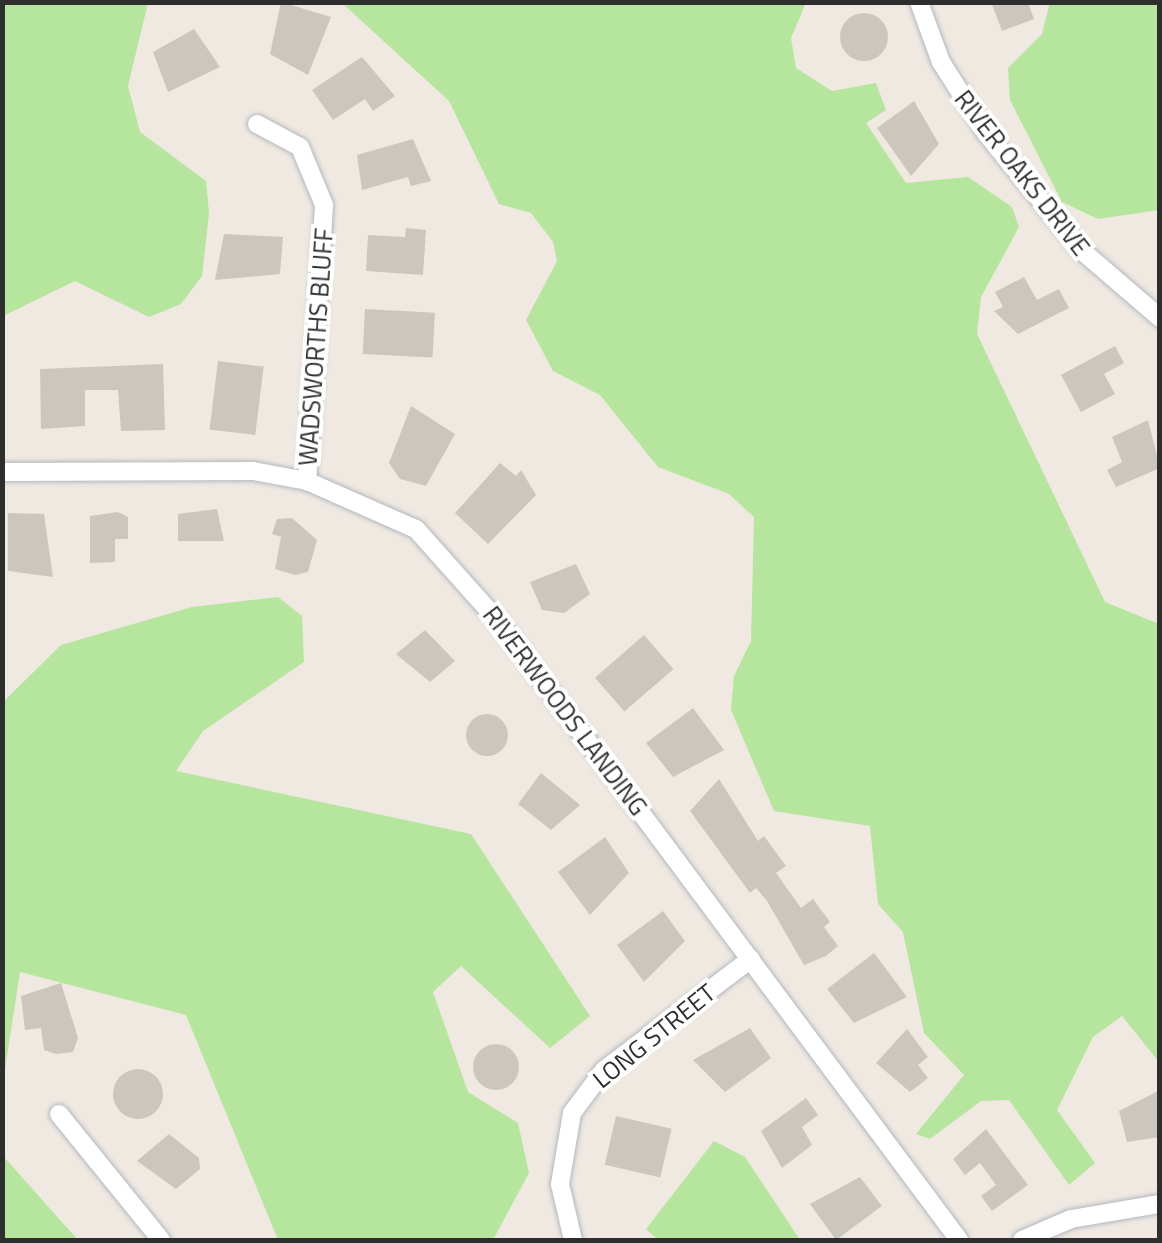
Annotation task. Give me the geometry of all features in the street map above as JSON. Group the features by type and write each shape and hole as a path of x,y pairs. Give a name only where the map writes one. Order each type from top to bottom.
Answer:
{"street":[{"name":"RIVER OAKS DRIVE","path":"919,2 941,62 986,134 1082,250 1160,318"},
{"name":"WADSWORTHS BLUFF","path":"257,124 300,147 325,217 307,481"},
{"name":"RIVERWOODS LANDING","path":"2,472 224,469 307,481 416,529 470,586 959,1240"},
{"name":"LONG STREET","path":"573,1240 560,1159 588,1088 751,959"},
{"path":"58,1114 162,1240"},
{"path":"1022,1240 1070,1219 1160,1204"}],"green space":[{"path":"3,2 148,3 128,86 140,132 206,181 209,213 202,276 181,304 149,317 75,281 3,316"},
{"path":"1050,2 1159,3 1159,210 1098,219 1062,202 1010,100 1008,68 1042,34"},
{"path":"342,3 806,3 791,38 796,68 832,91 876,83 886,110 866,123 906,183 968,177 1012,207 1019,227 981,297 977,334 1105,602 1159,624 1159,1062 1122,1016 1093,1037 1057,1110 1095,1163 1069,1185 1009,1100 981,1101 930,1139 916,1134 964,1075 924,1033 903,932 878,904 870,826 774,811 731,710 734,676 751,641 754,517 729,494 658,467 600,395 553,371 526,320 557,261 553,242 531,213 499,204 449,101"},
{"path":"278,597 302,616 304,662 203,731 176,771 471,834 590,1016 550,1048 461,966 433,992 468,1092 518,1123 529,1173 493,1240 278,1240 186,1015 20,972 3,1082 3,702 61,645 192,607"},
{"path":"714,1141 745,1157 800,1240 658,1240 646,1229"},
{"path":"3,1156 78,1240 3,1240"}],"building":[{"path":"281,2 331,17 308,75 270,54"},
{"path":"991,2 1028,2 1034,19 1002,31"},
{"path":"864,13 881,20 888,37 881,54 864,61 847,54 840,37 847,20"},
{"path":"194,29 220,67 168,92 153,52"},
{"path":"362,57 395,96 373,111 365,99 333,120 312,90"},
{"path":"914,101 939,144 911,176 877,128"},
{"path":"413,139 431,181 411,186 408,177 362,190 357,155"},
{"path":"406,228 426,230 423,275 366,271 368,235 405,237"},
{"path":"224,234 283,237 280,274 215,280"},
{"path":"1024,277 1037,300 1059,289 1069,308 1018,334 994,311 1003,307 995,292"},
{"path":"365,309 435,313 433,358 363,354"},
{"path":"1115,346 1124,363 1104,374 1115,394 1081,412 1061,375"},
{"path":"218,361 264,367 255,435 210,429"},
{"path":"163,364 165,430 121,431 118,390 85,390 85,426 41,429 40,369"},
{"path":"411,406 455,434 426,486 400,479 389,463"},
{"path":"1148,420 1160,468 1116,487 1107,470 1122,462 1112,437"},
{"path":"500,463 516,476 521,470 536,495 488,544 455,513"},
{"path":"217,509 224,541 178,541 178,514"},
{"path":"118,512 128,517 128,539 115,539 115,562 90,563 90,516"},
{"path":"8,513 44,514 53,577 8,571"},
{"path":"292,518 317,540 308,572 295,575 275,569 281,537 272,534 277,519"},
{"path":"576,564 590,594 564,613 542,610 530,582"},
{"path":"425,630 455,661 430,682 396,654"},
{"path":"644,635 674,669 624,712 595,678"},
{"path":"693,708 724,750 673,777 646,743"},
{"path":"487,714 502,720 508,735 502,750 487,756 472,750 466,735 472,720"},
{"path":"541,773 580,805 551,830 518,804"},
{"path":"719,779 758,841 764,836 786,866 776,873 801,908 813,899 830,922 824,927 838,946 826,956 804,965 767,901 756,888 750,893 690,811"},
{"path":"605,837 629,873 590,915 558,872"},
{"path":"663,911 685,941 644,982 617,945"},
{"path":"874,953 907,997 854,1023 827,989"},
{"path":"61,983 78,1038 73,1052 56,1054 44,1050 41,1028 25,1030 21,996"},
{"path":"750,1028 771,1058 725,1092 693,1060"},
{"path":"907,1029 928,1057 918,1065 928,1078 910,1092 876,1063"},
{"path":"496,1044 512,1051 519,1067 512,1083 496,1090 480,1083 473,1067 480,1051"},
{"path":"138,1069 156,1076 163,1094 156,1112 138,1119 120,1112 113,1094 120,1076"},
{"path":"1160,1090 1160,1137 1127,1142 1119,1111"},
{"path":"806,1098 818,1115 802,1127 812,1145 782,1168 761,1131"},
{"path":"616,1116 672,1129 660,1178 605,1165"},
{"path":"986,1129 1028,1185 992,1211 981,1196 996,1185 980,1163 965,1175 953,1159"},
{"path":"169,1134 199,1158 200,1169 176,1189 137,1161"},
{"path":"860,1177 882,1206 836,1240 810,1204"}]}
